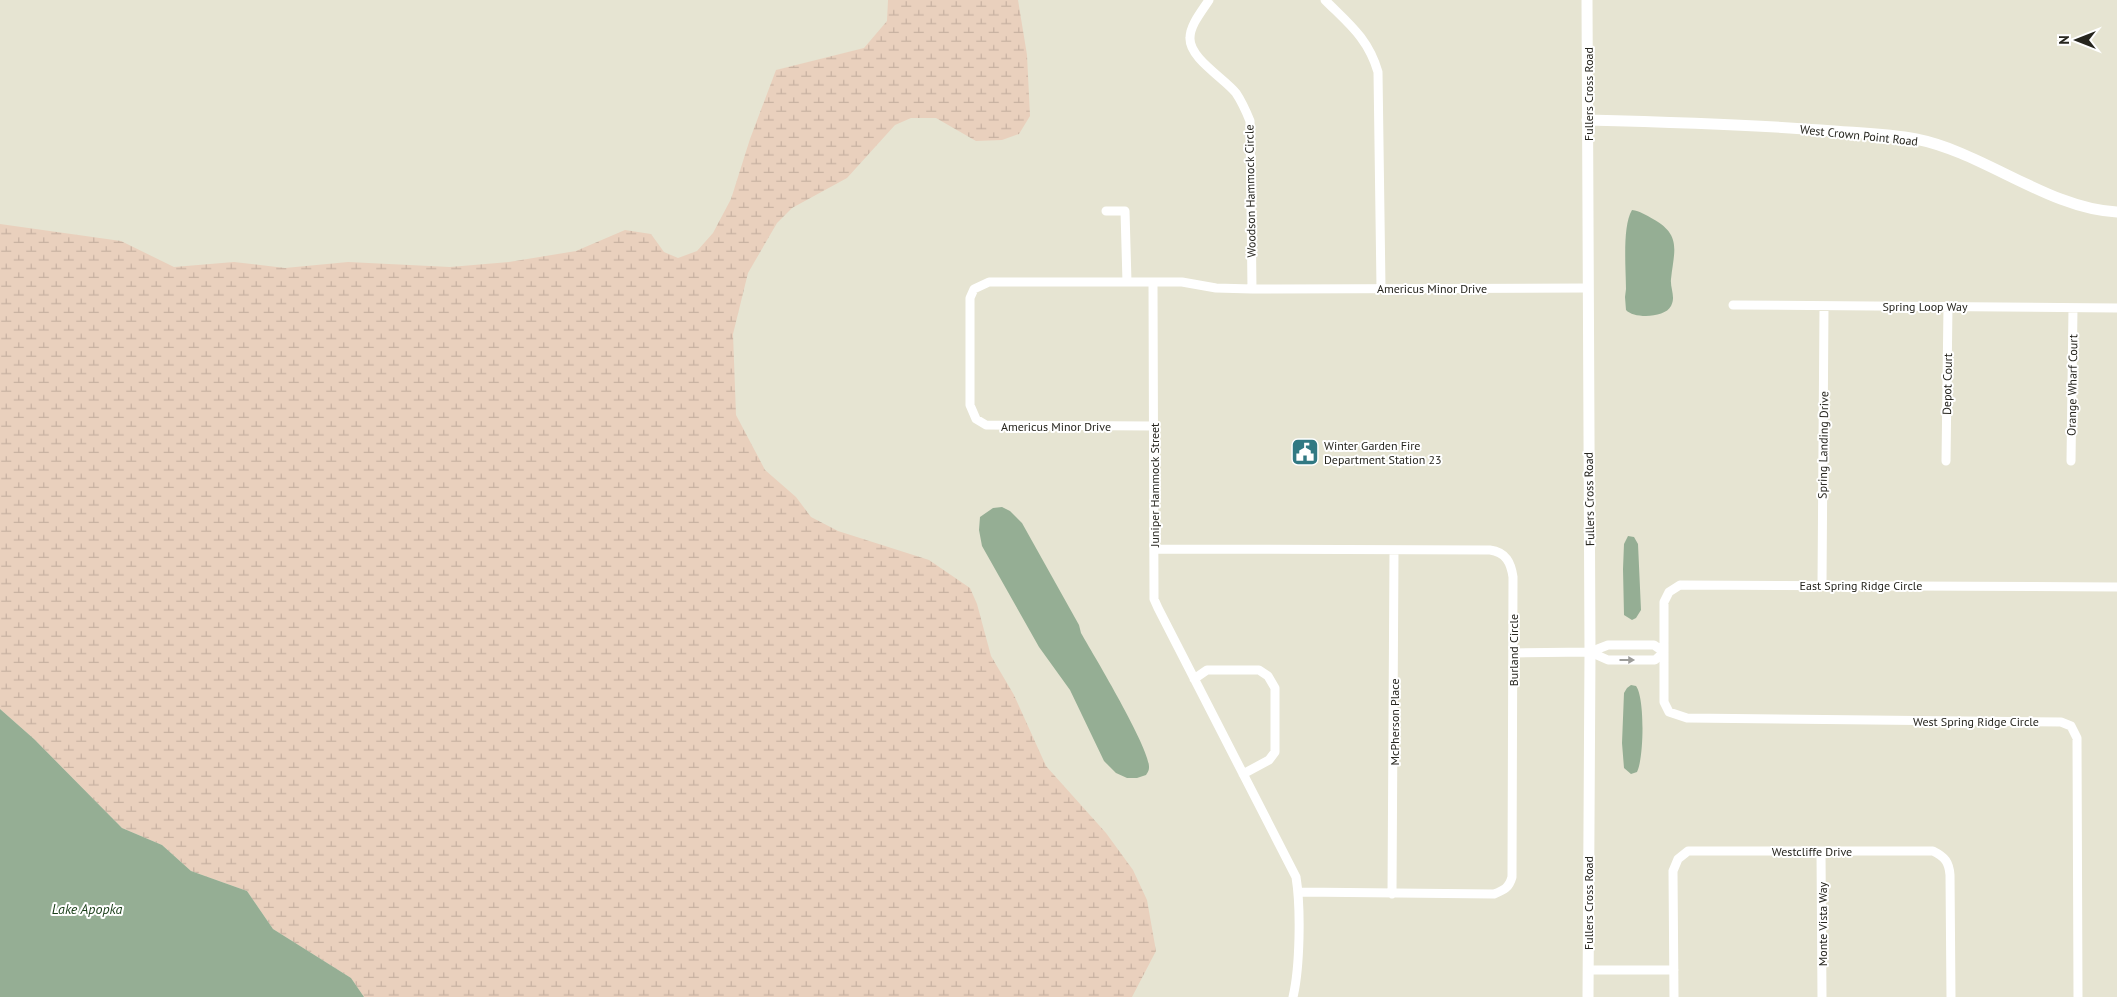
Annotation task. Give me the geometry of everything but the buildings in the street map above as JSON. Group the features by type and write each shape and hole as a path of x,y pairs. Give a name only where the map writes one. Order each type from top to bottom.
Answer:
{"street":[{"name":"Woodson Hammock Circle","path":"1208,0 1191,31 1191,46 1196,54 1235,92 1244,106 1250,121 1252,289"},
{"path":"1325,0 1361,36 1373,54 1378,72 1381,288"},
{"name":"Fullers Cross Road","path":"1587,0 1590,652 1588,997"},
{"name":"West Crown Point Road","path":"1588,120 1757,125 1916,139 1957,152 2076,204 2117,212"},
{"path":"1106,211 1125,211 1127,282"},
{"name":"Americus Minor Drive","path":"1153,426 986,425 976,420 970,405 970,298 974,289 989,282 1182,282 1216,288 1252,289 1588,288"},
{"name":"Juniper Hammock Street","path":"1153,282 1154,599 1296,877 1299,892 1298,936 1293,997"},
{"name":"Spring Loop Way","path":"1733,305 2117,308"},
{"name":"Spring Landing Drive","path":"1822,585 1824,306"},
{"name":"Depot Court","path":"1946,461 1948,306"},
{"name":"Orange Wharf Court","path":"2071,462 2073,308"},
{"name":"Burland Circle","path":"1154,549 1490,550 1498,551 1511,564 1513,577 1513,653 1512,877 1510,885 1505,890 1494,894 1299,892"},
{"name":"McPherson Place","path":"1392,894 1394,550"},
{"name":"East Spring Ridge Circle","path":"1664,652 1664,602 1668,592 1680,585 2117,587"},
{"path":"1513,653 1590,652 1608,645 1654,645 1664,652 1655,660 1608,660 1590,652"},
{"name":"West Spring Ridge Circle","path":"1664,652 1664,702 1670,712 1687,718 2061,722 2070,726 2077,738 2078,997"},
{"path":"1194,678 1207,670 1259,670 1268,676 1275,688 1275,752 1269,760 1244,774"},
{"name":"Westcliffe Drive","path":"1674,997 1673,871 1678,859 1688,851 1933,851 1943,856 1949,864 1951,997"},
{"name":"Monte Vista Way","path":"1821,851 1822,997"},
{"path":"1588,970 1674,970"}],"green space":[{"path":"888,0 1018,0 1027,55 1030,116 1019,134 1002,140 976,141 936,118 911,118 895,125 847,178 792,208 777,223 748,273 733,334 736,415 765,470 796,497 811,517 838,531 929,560 970,588 977,604 991,656 1014,695 1046,766 1106,833 1133,870 1147,900 1156,951 1132,997 364,997 351,978 273,929 247,891 191,871 162,845 122,828 34,739 0,709 0,224 121,241 174,267 234,262 285,268 348,262 450,267 509,262 576,251 625,230 651,234 664,252 678,258 697,251 713,233 731,199 750,139 776,70 864,48 887,21"}],"water":[{"path":"1632,210 1643,213 1662,225 1668,231 1674,245 1671,279 1672,303 1668,310 1656,315 1636,315 1626,310 1626,237"},
{"path":"1002,507 1010,511 1022,523 1132,723 1147,758 1149,768 1146,775 1137,778 1127,778 1116,773 1104,761 1070,690 1039,647 982,546 979,530 980,517 993,508"},
{"path":"1628,536 1634,537 1638,544 1641,610 1636,618 1632,620 1624,615 1624,544"},
{"path":"1631,685 1636,686 1639,693 1643,728 1639,765 1637,772 1631,774 1624,768 1622,743 1624,693"},
{"name":"Lake Apopka","path":"0,709 34,739 122,828 162,845 191,871 247,891 273,929 351,978 364,997 0,997"}],"place":[{"name":"Winter Garden Fire Department Station 23","path":"1305,452"}]}
